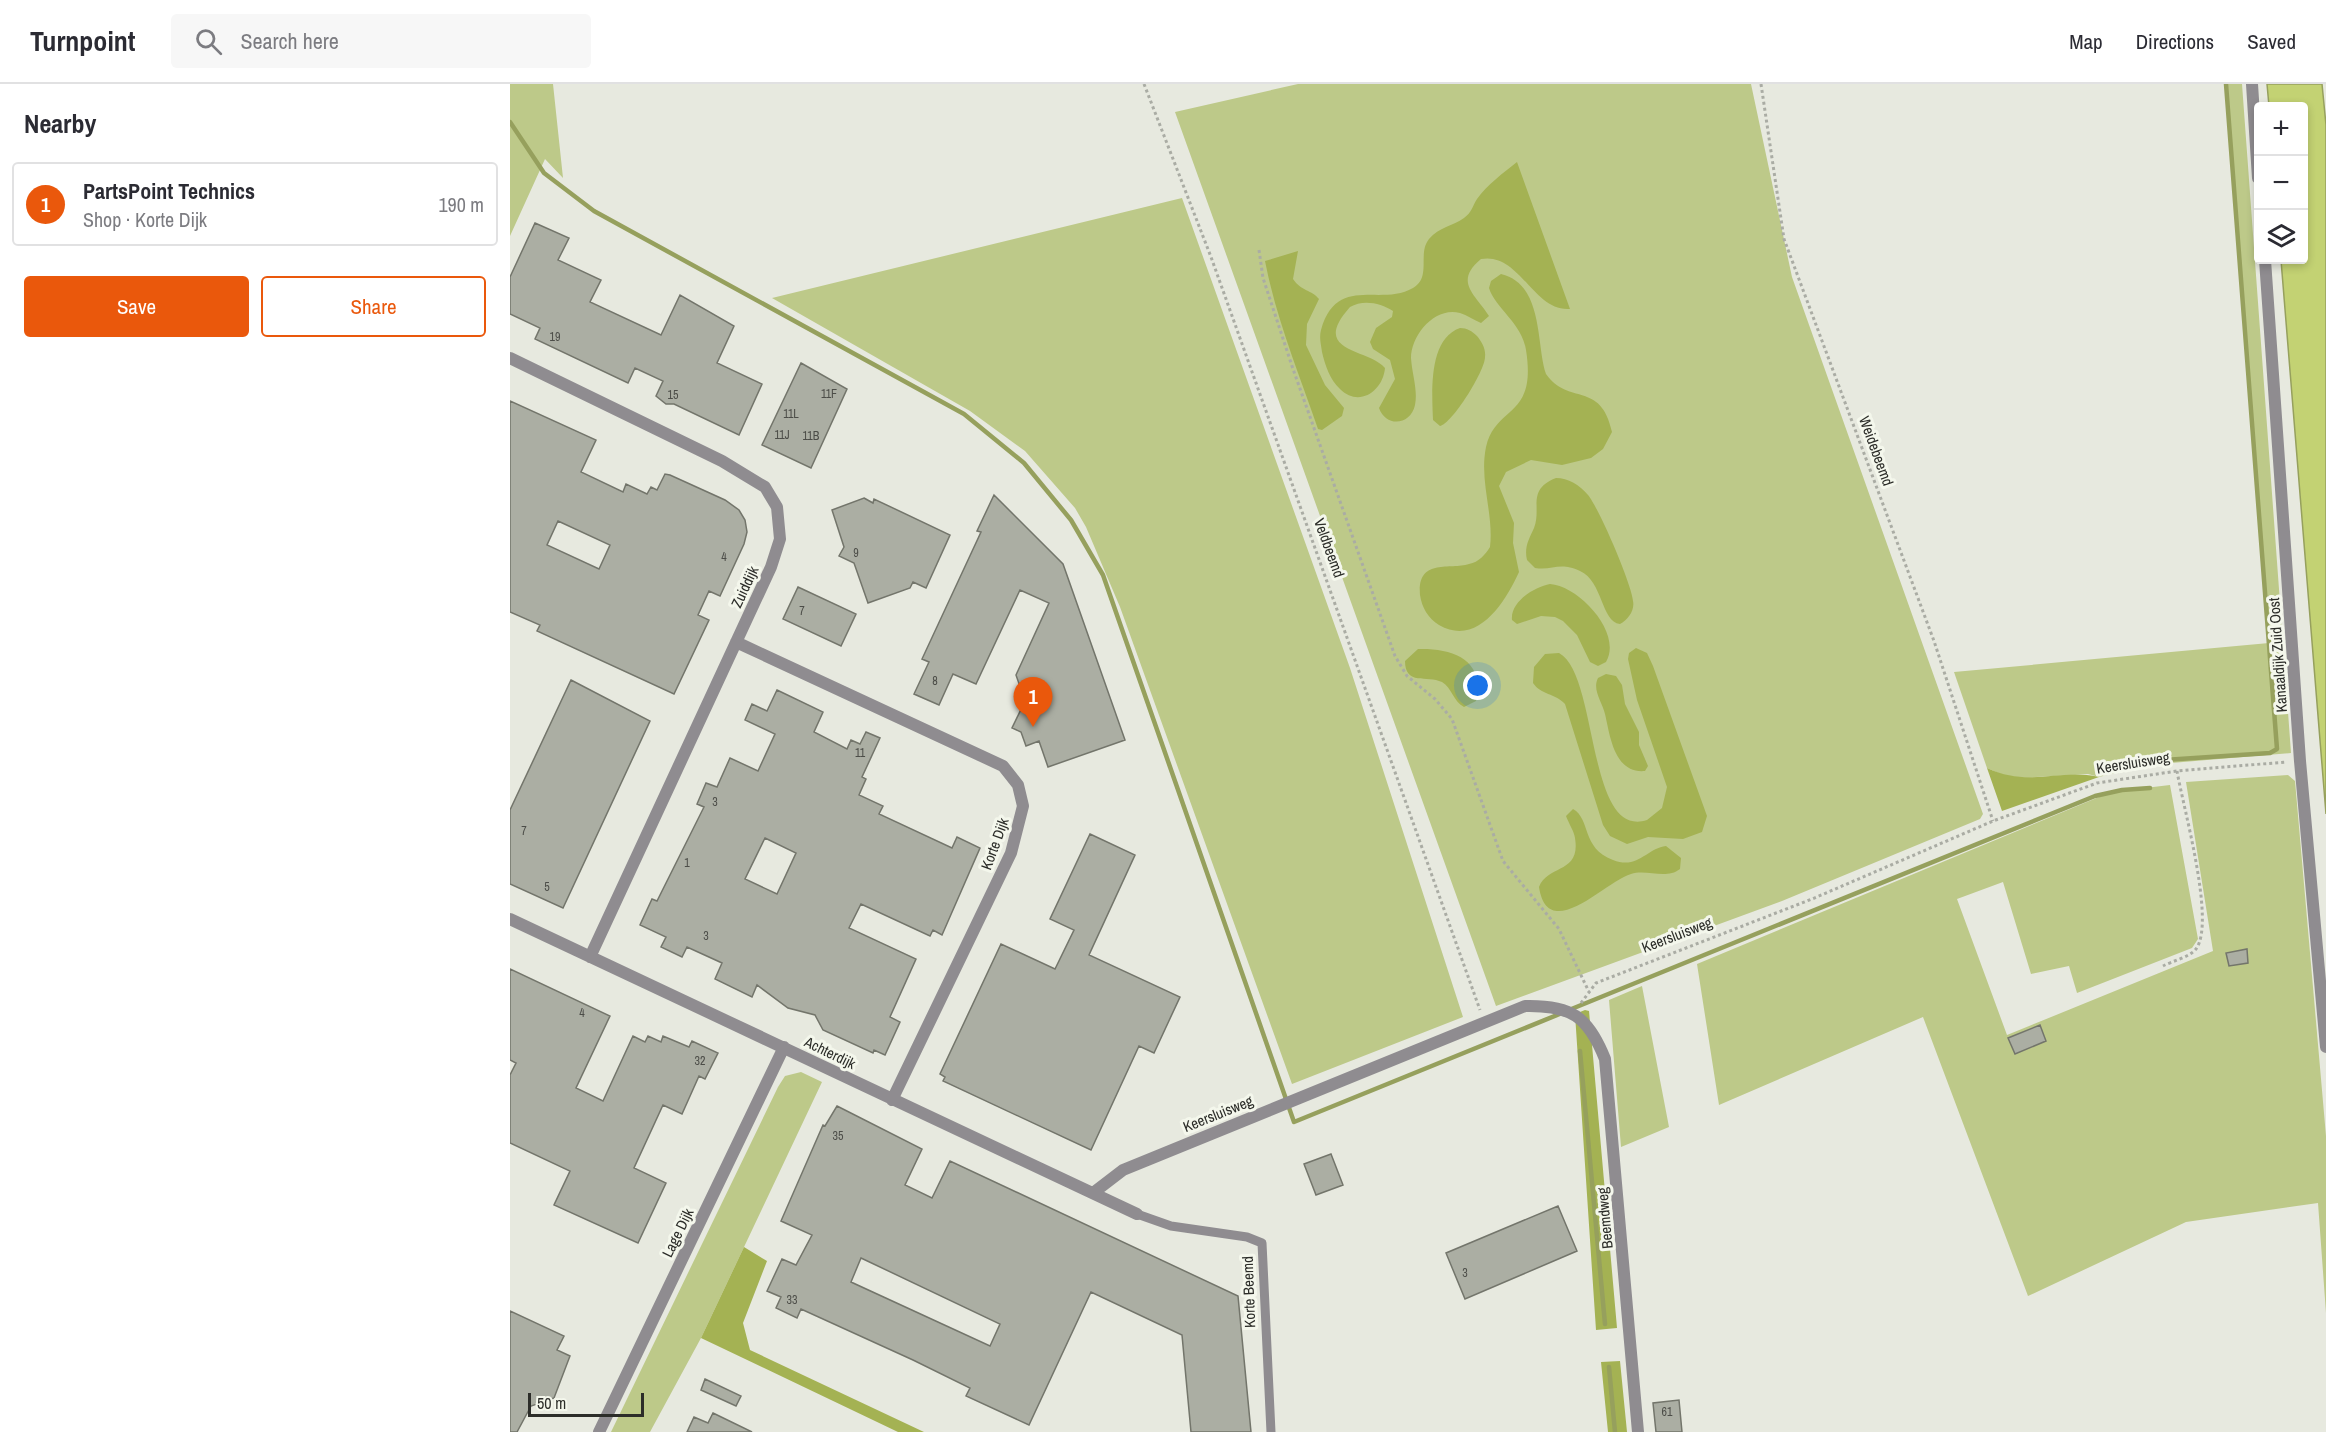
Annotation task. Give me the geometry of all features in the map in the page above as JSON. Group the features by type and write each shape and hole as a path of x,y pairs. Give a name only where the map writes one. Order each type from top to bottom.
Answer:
{"street":[{"path":"2252,84 2257,156"},
{"name":"Kanaaldijk Zuid Oost","path":"2265,264 2300,761 2326,1047"},
{"name":"Zuiddijk","path":"510,358 722,461 765,487 777,507 780,539 771,567 590,957"},
{"name":"Korte Dijk","path":"736,642 1003,766 1018,785 1023,806 1011,853 892,1100"},
{"name":"Achterdijk","path":"510,919 1137,1214"},
{"name":"Keersluisweg","path":"1093,1193 1123,1170 1525,1006 1550,1006 1573,1013"},
{"name":"Beemdweg","path":"1573,1013 1597,1038 1605,1059 1638,1432"},
{"name":"Lage Dijk","path":"599,1432 784,1047"}],"lane":[{"name":"Korte Beemd","path":"1137,1214 1171,1226 1247,1237 1262,1243 1270,1432"}],"path":[{"name":"Veldbeemd","path":"1144,84 1211,257 1339,610 1484,1022"},
{"name":"Weidebeemd","path":"1761,84 1784,239 1934,641 1993,821"},
{"path":"1259,250 1263,278 1290,359 1398,661 1407,676 1435,699 1452,719 1503,861 1559,929 1589,992"},
{"name":"Keersluisweg","path":"1573,1013 1596,982 1812,899 1993,821 2097,783 2177,771 2300,761"},
{"path":"2163,966 2195,951 2202,936 2203,902 2177,771"}],"shaded area":[{"path":"510,84 553,84 563,178 545,159 510,236"},
{"path":"1298,84 1751,84 1792,277 1983,814 1980,819 1782,901 1496,1006 1175,112"},
{"path":"2226,84 2242,84 2291,753 2147,765 2099,777 2088,774 2021,778 2003,775 1987,768 1954,672 2269,643"},
{"path":"2267,84 2322,84 2326,125 2326,814 2281,264 2308,264 2308,102 2269,102"},
{"path":"1517,162 1570,309 1557,307 1546,301 1506,264 1495,259 1481,259 1473,267 1468,282 1473,295 1489,316 1481,323 1460,313 1451,312 1442,314 1426,324 1412,349 1416,399 1413,412 1409,417 1398,422 1387,419 1379,408 1395,379 1390,360 1373,349 1370,342 1376,328 1392,317 1393,311 1372,303 1361,303 1350,307 1339,322 1336,333 1339,341 1385,368 1380,384 1375,390 1362,397 1355,397 1340,389 1328,372 1322,352 1320,333 1328,313 1338,302 1349,297 1387,295 1413,288 1422,278 1424,251 1429,239 1437,232 1467,216 1477,199 1495,179"},
{"path":"1182,198 1350,668 1463,1017 1292,1084 1120,607 1086,527 1075,508 1025,451 970,411 772,298"},
{"path":"1298,251 1293,279 1299,286 1319,299 1307,324 1306,345 1325,385 1344,408 1342,416 1322,430 1318,429 1288,346 1265,261"},
{"path":"1501,274 1515,280 1525,290 1531,303 1536,317 1546,374 1555,384 1592,399 1600,406 1607,416 1612,432 1603,449 1591,458 1562,465 1531,460 1506,472 1499,486 1514,523 1513,543 1519,572 1498,608 1488,618 1466,630 1453,630 1439,625 1426,612 1420,595 1420,583 1424,575 1436,568 1476,562 1490,547 1490,522 1484,472 1486,447 1491,433 1521,400 1526,388 1528,372 1524,340 1489,288 1491,281"},
{"path":"1460,328 1469,330 1477,336 1485,351 1484,364 1467,396 1452,416 1440,426 1433,420 1434,368 1442,343"},
{"path":"1556,478 1565,479 1581,488 1600,515 1631,592 1633,608 1626,620 1620,624 1614,622 1609,616 1588,576 1573,568 1561,566 1535,568 1527,560 1527,547 1536,521 1538,494 1541,488"},
{"path":"1550,584 1573,593 1595,613 1608,638 1610,650 1606,662 1598,666 1590,662 1577,635 1563,621 1555,617 1541,616 1517,624 1512,620 1515,607 1524,596 1537,588"},
{"path":"1636,648 1647,653 1653,666 1707,816 1702,832 1683,839 1648,837 1627,844 1610,836 1603,825 1565,704 1540,690 1533,683 1534,667 1545,654 1559,653 1572,667 1581,691 1603,781 1613,805 1627,819 1647,820 1662,808 1667,787 1637,700 1628,659 1629,653"},
{"path":"1418,649 1443,651 1464,659 1476,675 1478,687 1476,701 1464,707 1442,682 1413,677 1409,674 1405,661"},
{"path":"1606,674 1616,676 1622,685 1625,704 1639,732 1639,745 1648,766 1645,771 1626,766 1615,752 1596,687 1598,678"},
{"path":"1987,768 2017,777 2084,775 2099,777 2002,811"},
{"path":"2288,775 2295,781 2326,1136 2326,1313 2318,1203 2186,1222 2028,1296 1923,1017 1719,1105 1697,964 2111,792 2170,785 2198,939 2192,948 2077,993 2069,966 2031,974 2003,882 1957,899 2007,1035 2213,951 2186,782"},
{"path":"1573,809 1579,814 1591,841 1603,855 1613,860 1629,862 1666,846 1681,858 1680,869 1669,874 1631,874 1579,905 1565,910 1554,910 1545,903 1539,887 1543,880 1573,858 1576,849 1575,838 1566,816"},
{"path":"1642,986 1669,1127 1621,1147 1609,1000"},
{"path":"1585,1010 1589,1011 1617,1328 1596,1330 1575,1014"},
{"path":"801,1072 822,1082 701,1338 650,1432 611,1432 778,1087 785,1076"},
{"path":"744,1247 767,1261 743,1323 750,1350 924,1432 898,1432 701,1338"},
{"path":"1620,1361 1627,1432 1608,1432 1601,1362"}],"building":[{"path":"535,223 569,238 558,260 601,280 590,302 661,335 680,295 734,326 717,363 762,384 739,435 674,404 666,404 656,396 663,381 635,368 628,383 535,339 540,328 510,314 510,277"},
{"path":"801,363 847,389 811,468 762,445"},
{"path":"510,401 596,440 581,472 623,492 626,484 647,494 651,487 657,490 665,474 670,475 725,500 739,510 745,520 747,532 744,544 720,596 709,591 698,615 709,620 674,694 537,631 540,625 510,612","holes":["558,521 610,545 599,569 547,545"]},
{"path":"994,495 1063,564 1125,740 1048,767 1039,741 1026,746 1021,732 1012,728 1025,701 1016,675 1049,603 1020,590 976,684 953,674 939,705 914,694 929,662 922,659 981,532 977,531"},
{"path":"864,498 873,503 874,499 950,535 926,588 913,582 910,588 868,603 854,563 839,556 844,547 832,510"},
{"path":"798,587 856,614 841,646 783,619"},
{"path":"571,680 650,721 563,908 510,884 510,810"},
{"path":"777,690 823,712 814,732 847,749 851,740 860,744 866,732 880,738 862,777 866,779 859,795 883,806 879,814 952,848 957,837 980,848 942,935 933,930 930,936 861,904 849,928 916,959 890,1017 900,1022 885,1055 874,1050 873,1053 823,1030 815,1015 788,1008 757,985 752,997 715,979 722,963 687,947 682,957 661,947 666,937 640,925 652,899 657,901 704,807 697,804 706,783 717,787 730,758 758,771 775,734 745,720 752,704 767,711","holes":["765,838 796,853 777,894 745,879"]},
{"path":"1090,834 1135,855 1089,955 1180,997 1154,1053 1139,1046 1091,1150 943,1081 945,1077 940,1074 1001,944 1055,969 1074,930 1050,919"},
{"path":"2247,949 2248,963 2229,966 2226,953"},
{"path":"510,969 610,1016 576,1088 603,1101 633,1036 645,1042 648,1036 661,1042 663,1036 689,1047 692,1041 718,1053 705,1079 699,1076 682,1114 663,1105 634,1168 666,1183 638,1243 554,1205 570,1171 510,1143 510,1075 516,1063 510,1060"},
{"path":"2040,1025 2046,1041 2015,1054 2008,1038"},
{"path":"837,1106 922,1149 905,1185 932,1198 950,1161 1238,1296 1251,1432 1191,1432 1182,1335 1091,1292 1029,1425 966,1396 970,1388 913,1360 801,1309 797,1318 776,1308 781,1297 767,1291 782,1259 796,1265 812,1235 781,1221 823,1125 825,1126","holes":["861,1258 1000,1324 990,1346 851,1282"]},
{"path":"1331,1154 1343,1185 1316,1195 1304,1164"},
{"path":"1558,1206 1577,1251 1465,1299 1446,1253"},
{"path":"510,1311 564,1336 557,1350 570,1356 554,1398 531,1406 517,1432 510,1432"},
{"path":"705,1379 741,1396 736,1406 701,1390"},
{"path":"1679,1400 1682,1432 1656,1432 1653,1403"},
{"path":"713,1413 752,1432 687,1432 694,1417 708,1423"}],"waterway":[{"path":"2149,761 2270,753 2277,749 2226,84"},
{"path":"510,122 544,173 594,211 964,414 1024,463 1071,520 1103,575 1294,1122 1562,1013"},
{"path":"1569,1010 2095,796 2122,790 2150,788"},
{"path":"1580,1051 1605,1324"},
{"path":"1609,1367 1615,1432"}],"place":[{"name":"PartsPoint Technics","path":"1033,727"}]}
